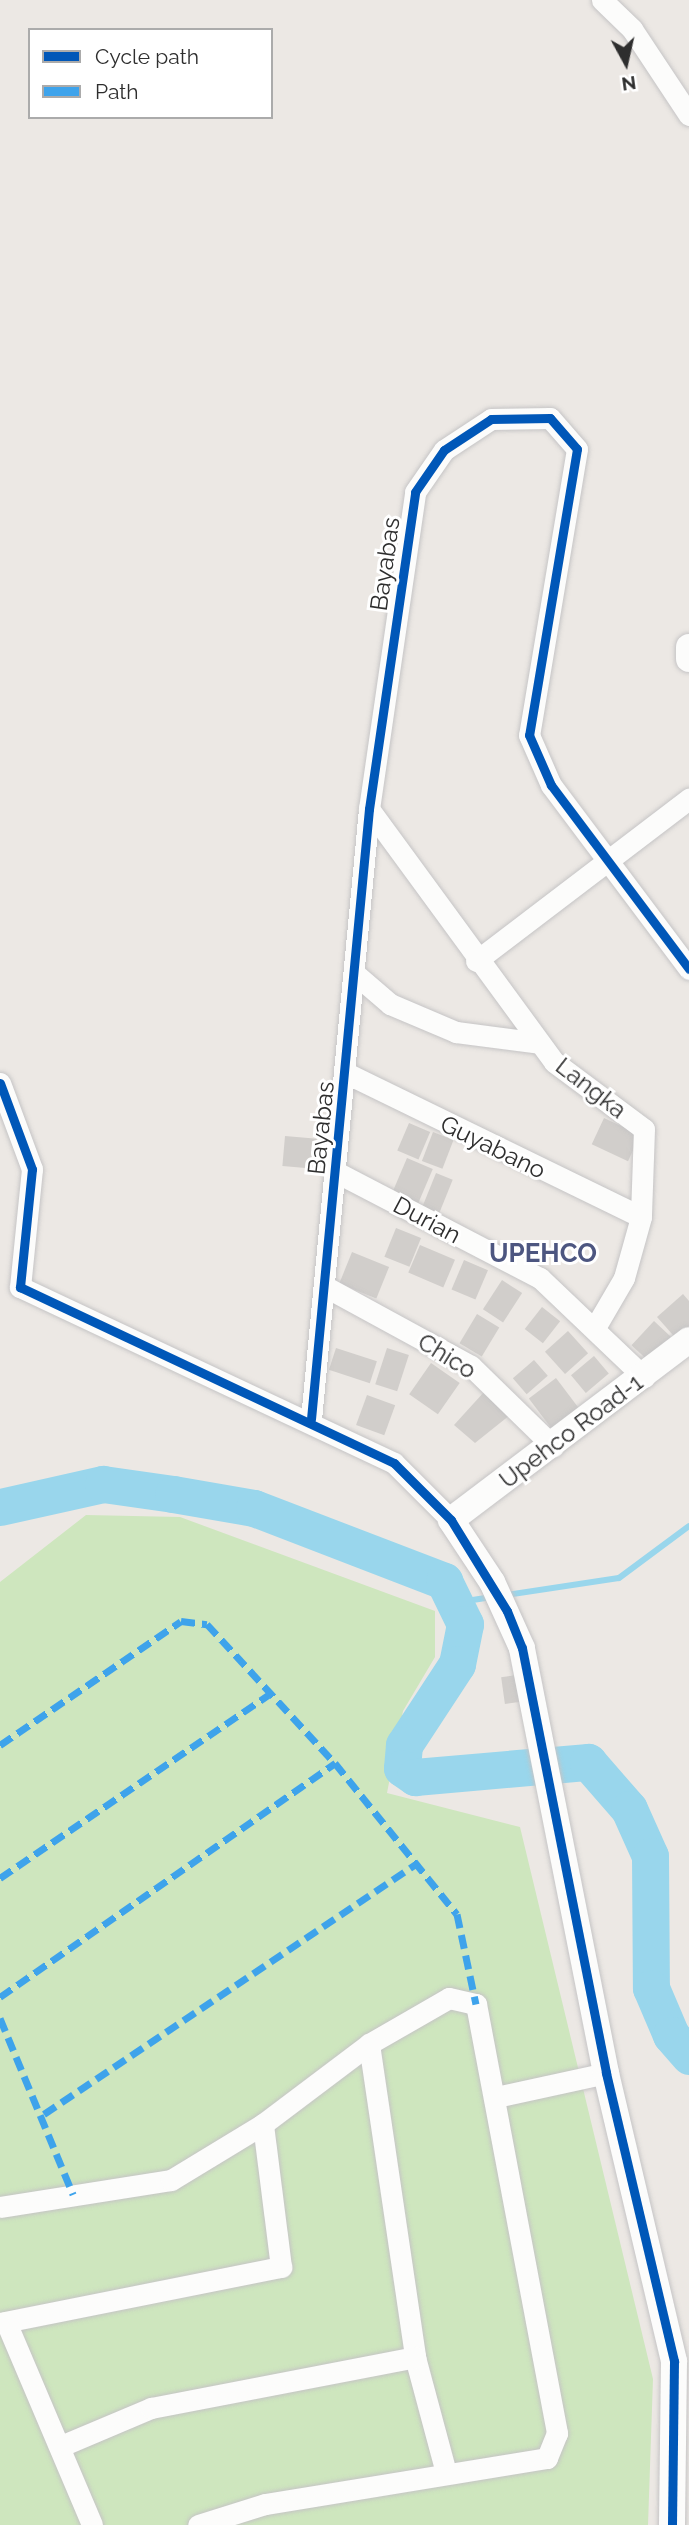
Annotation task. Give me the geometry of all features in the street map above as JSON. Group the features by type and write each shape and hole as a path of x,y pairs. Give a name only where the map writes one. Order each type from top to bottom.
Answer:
{"street":[{"path":"602,0 632,29 689,116"},
{"name":"Bayabas","path":"311,1419 326,1287 369,809 415,492 444,450 491,419 550,418 577,449 530,735 551,785 689,969"},
{"path":"689,647 689,659"},
{"path":"477,961 689,799"},
{"name":"Langka","path":"369,809 477,961 554,1062 644,1129 641,1217 624,1278 596,1326"},
{"path":"354,973 390,1004 456,1032 539,1042"},
{"name":"Guyabano","path":"346,1073 641,1217"},
{"path":"0,1083 32,1169 20,1287 311,1419 394,1463 451,1520 492,1582 507,1611 522,1648 546,1786 607,2073 674,2361 672,2525"},
{"name":"Durian","path":"336,1171 540,1278 596,1326 644,1377"},
{"name":"Chico","path":"326,1287 471,1366 553,1446"},
{"name":"Upehco Road-1","path":"451,1520 553,1446 689,1340"},
{"path":"0,2207 171,2180 263,2124 369,2044 449,1998 476,2004 496,2097 557,2433 547,2458 265,2504 198,2525"},
{"path":"369,2044 415,2357 446,2473"},
{"path":"496,2097 607,2073"},
{"path":"92,2525 61,2446 3,2323 281,2267 263,2124"},
{"path":"61,2446 151,2408 415,2357"}],"green space":[{"path":"86,1515 180,1517 435,1611 435,1657 403,1711 387,1793 520,1827 653,2379 648,2525 0,2525 0,1582"}],"building":[{"path":"604,1118 640,1135 628,1161 592,1144"},
{"path":"409,1123 430,1132 418,1160 397,1151"},
{"path":"433,1132 454,1140 442,1169 422,1161"},
{"path":"285,1136 317,1139 314,1169 282,1166"},
{"path":"407,1158 433,1169 417,1206 391,1195"},
{"path":"436,1173 453,1180 438,1216 421,1209"},
{"path":"396,1228 421,1238 409,1267 384,1257"},
{"path":"420,1245 455,1260 443,1287 408,1273"},
{"path":"352,1252 389,1267 376,1299 339,1284"},
{"path":"464,1260 488,1270 475,1300 451,1289"},
{"path":"502,1280 522,1293 503,1322 483,1309"},
{"path":"683,1294 689,1301 689,1335 680,1343 657,1317"},
{"path":"542,1307 560,1321 543,1343 525,1329"},
{"path":"477,1314 499,1327 482,1357 459,1343"},
{"path":"654,1321 671,1337 648,1361 631,1345"},
{"path":"568,1331 588,1353 565,1374 545,1352"},
{"path":"336,1348 377,1361 370,1383 329,1370"},
{"path":"387,1348 409,1355 397,1391 375,1384"},
{"path":"594,1356 609,1374 586,1393 571,1375"},
{"path":"534,1360 548,1376 527,1394 513,1378"},
{"path":"431,1363 460,1383 438,1414 409,1394"},
{"path":"556,1378 582,1412 555,1433 529,1398"},
{"path":"484,1392 510,1415 475,1443 454,1425"},
{"path":"367,1395 395,1405 384,1435 356,1425"},
{"path":"517,1675 521,1702 505,1704 501,1677"}],"waterway":[{"path":"0,1507 103,1484 173,1494 254,1508 444,1581 465,1624 457,1664 404,1745 402,1768 415,1777 588,1762 629,1809 650,1856 651,1988 671,2035 689,2056"},
{"path":"506,1595 619,1578 689,1526"},
{"path":"460,1602 492,1597"}],"marked path":[{"path":"0,1745 181,1621 207,1624 335,1763 457,1914 476,2004"},
{"path":"0,1878 268,1695"},
{"path":"0,1997 335,1763"},
{"path":"44,2114 415,1865"},
{"path":"0,2018 73,2194"}],"cycle path":[{"path":"311,1419 369,809 415,492 444,450 491,419 550,418 577,449 529,735 551,785 689,969"},
{"path":"0,1083 32,1169 20,1287 394,1463 451,1520 507,1611 522,1648 606,2073 674,2361 672,2525"}],"district":[{"name":"UPEHCO","path":"543,1254"}]}
